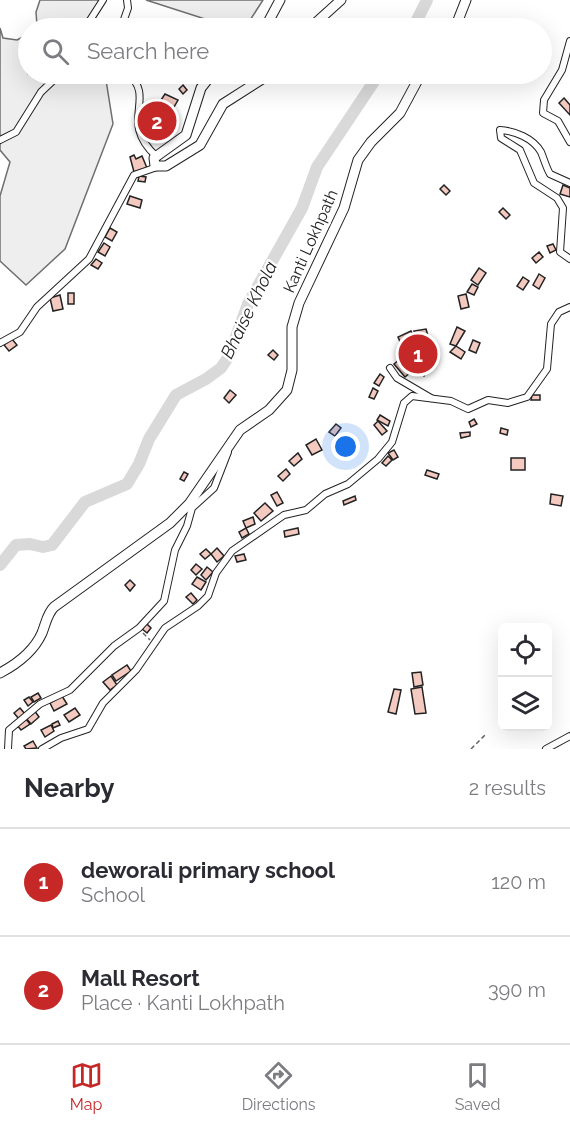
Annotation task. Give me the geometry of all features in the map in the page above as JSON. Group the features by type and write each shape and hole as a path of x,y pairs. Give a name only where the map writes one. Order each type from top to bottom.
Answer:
{"main road":[{"path":"270,18 280,0"},
{"path":"321,18 341,0"},
{"path":"459,18 466,0"},
{"path":"204,84 186,135 179,143 156,156 153,162 157,167 166,166 184,157 200,145 223,104 254,84"},
{"name":"Kanti Lokhpath","path":"0,673 22,658 36,644 49,612 54,607 170,523 189,504 240,430 269,410 287,390 292,370 292,327 299,303 344,208 358,160 370,142 400,113 416,84"}],"street":[{"path":"91,18 103,0"},
{"path":"125,18 128,8 127,0"},
{"path":"570,41 562,70 544,100 543,113 558,122 570,142"},
{"path":"0,140 16,132 41,92 49,84"},
{"path":"139,84 141,93 138,133 145,146 156,156"},
{"path":"570,183 550,174 541,152 532,142 515,132 500,130 501,138 520,150 534,183 556,198 563,208 560,252 570,259"},
{"path":"0,343 20,332 37,307 89,259 134,175 157,167"},
{"path":"42,749 61,738 88,729 103,703 136,670 165,628 198,606 208,596 216,573 239,546 284,515 306,510 325,494 348,484 378,459 392,442 404,403 412,396 451,401 468,409 488,400 508,403 527,397 547,369 551,324 559,312 570,308"},
{"path":"390,368 397,378 434,400"},
{"path":"8,749 9,730 16,723 40,704 70,690 114,646 139,628 164,601 175,550 187,526 192,508 214,488 229,447"},
{"path":"546,749 570,736"}],"path":[{"path":"139,628 153,643"},
{"path":"471,749 485,735"}],"shaded area":[{"path":"40,0 99,0 91,18 36,18"},
{"path":"146,0 263,0 251,18 202,18"},
{"path":"0,28 3,38 18,39 18,84 107,84 113,124 65,249 26,285 0,261 0,196 10,162 0,150"}],"building":[{"path":"183,85 187,90 183,94 179,89"},
{"path":"165,94 178,100 174,107 161,100"},
{"path":"564,98 570,105 570,115 559,103"},
{"path":"160,103 170,107 166,116 156,111"},
{"path":"151,112 168,120 163,130 146,122"},
{"path":"134,155 136,159 142,156 147,168 134,172 130,157"},
{"path":"139,176 146,177 145,182 138,181"},
{"path":"444,185 450,191 446,195 440,189"},
{"path":"563,185 570,188 570,197 560,194"},
{"path":"130,196 142,200 140,208 127,204"},
{"path":"503,208 510,215 506,219 499,212"},
{"path":"110,228 117,232 112,241 105,237"},
{"path":"104,243 110,247 105,256 98,252"},
{"path":"553,244 556,250 550,253 547,246"},
{"path":"539,252 543,257 536,263 532,258"},
{"path":"96,259 102,263 98,269 91,265"},
{"path":"479,268 486,273 478,285 471,280"},
{"path":"539,274 545,278 539,289 533,285"},
{"path":"523,277 529,281 523,290 517,286"},
{"path":"472,284 478,287 474,295 467,292"},
{"path":"68,293 74,293 74,304 68,304"},
{"path":"466,294 469,307 461,309 458,296"},
{"path":"60,295 63,309 53,311 50,298"},
{"path":"457,327 465,331 456,346 450,344"},
{"path":"426,329 428,336 416,338 414,331"},
{"path":"411,331 415,340 402,346 398,337"},
{"path":"12,339 17,345 9,351 4,345"},
{"path":"473,340 480,343 476,353 469,350"},
{"path":"456,346 465,352 461,359 450,352"},
{"path":"273,350 278,355 274,360 268,355"},
{"path":"400,359 412,371 405,377 394,364"},
{"path":"415,359 429,367 424,376 410,367"},
{"path":"380,374 384,377 379,386 374,383"},
{"path":"373,388 378,391 374,399 369,397"},
{"path":"230,390 236,395 229,403 224,398"},
{"path":"532,395 540,395 540,400 531,400"},
{"path":"380,415 390,421 388,426 377,420"},
{"path":"474,419 477,424 471,427 469,422"},
{"path":"378,421 387,431 382,435 374,425"},
{"path":"336,424 341,428 335,436 329,432"},
{"path":"501,428 508,430 507,435 500,433"},
{"path":"470,432 470,436 461,438 460,433"},
{"path":"316,439 322,450 312,455 306,445"},
{"path":"394,450 398,457 393,460 388,453"},
{"path":"298,453 302,459 294,466 289,461"},
{"path":"388,456 392,460 386,466 382,463"},
{"path":"511,458 525,458 525,470 511,470"},
{"path":"286,469 290,474 283,481 278,476"},
{"path":"427,470 439,474 437,479 425,475"},
{"path":"184,472 188,474 184,481 180,479"},
{"path":"277,492 283,503 277,506 271,495"},
{"path":"551,494 563,496 561,506 550,504"},
{"path":"355,496 356,500 344,505 343,501"},
{"path":"265,503 273,511 261,521 254,513"},
{"path":"253,517 255,524 246,528 243,521"},
{"path":"246,528 249,534 242,538 239,532"},
{"path":"298,528 299,534 285,537 284,531"},
{"path":"217,548 224,556 217,562 211,554"},
{"path":"206,549 211,554 205,559 200,554"},
{"path":"244,554 246,560 237,562 235,556"},
{"path":"196,564 202,569 196,575 191,570"},
{"path":"207,567 213,572 206,580 201,575"},
{"path":"197,577 206,582 201,590 192,584"},
{"path":"130,580 135,585 130,591 125,585"},
{"path":"191,593 197,600 193,604 186,597"},
{"path":"146,623 151,628 147,633 141,628"},
{"path":"127,665 131,671 116,681 112,675"},
{"path":"421,672 423,685 414,687 412,673"},
{"path":"111,676 117,685 110,690 103,682"},
{"path":"422,687 426,713 415,714 411,689"},
{"path":"394,689 401,690 396,714 388,712"},
{"path":"38,693 41,698 34,702 31,697"},
{"path":"62,696 67,704 54,711 50,703"},
{"path":"29,697 33,702 28,706 24,700"},
{"path":"20,708 25,714 19,719 14,713"},
{"path":"75,708 80,715 69,722 64,715"},
{"path":"34,710 39,717 31,724 25,717"},
{"path":"25,718 30,724 21,730 16,724"},
{"path":"58,721 60,725 53,728 52,724"},
{"path":"51,725 54,731 45,737 41,730"},
{"path":"33,741 37,748 26,749 24,746"}],"waterway":[{"name":"Bhaise Khola","path":"418,18 427,0"},
{"name":"Bhaise Khola","path":"0,565 16,545 30,544 43,547 52,545 85,502 127,484 139,464 149,439 176,395 221,368 229,356 248,304 302,208 317,167 372,84"}],"place":[{"name":"Mall Resort","path":"157,121"},
{"name":"deworali primary school","path":"418,354"}]}
